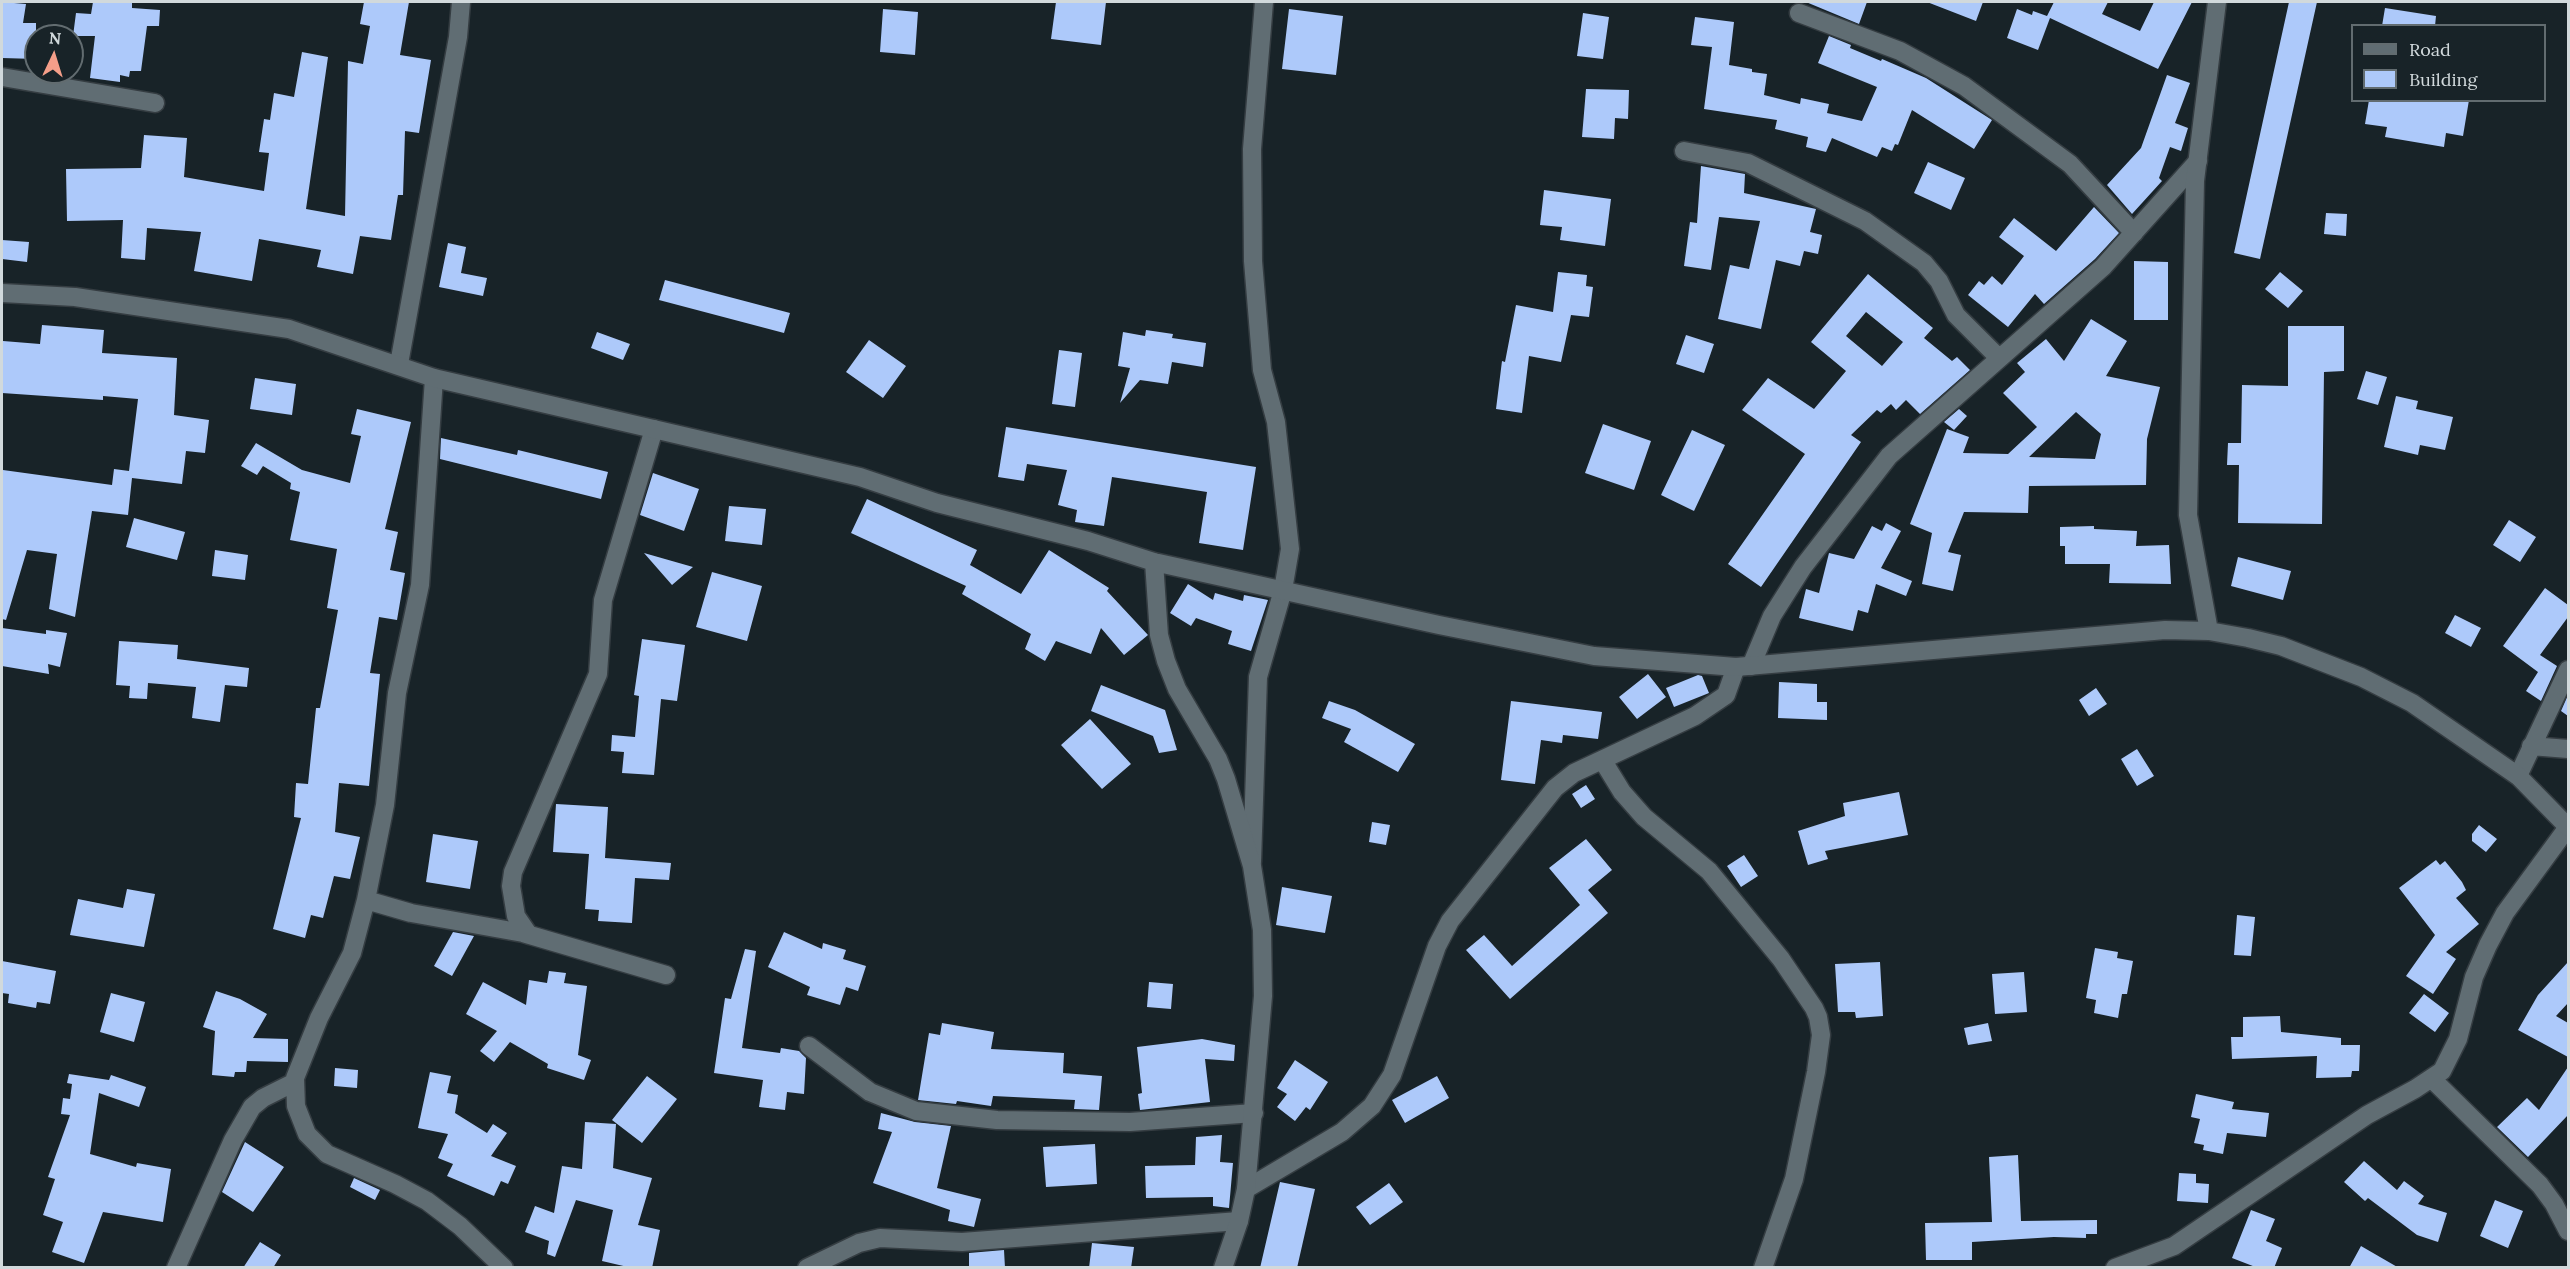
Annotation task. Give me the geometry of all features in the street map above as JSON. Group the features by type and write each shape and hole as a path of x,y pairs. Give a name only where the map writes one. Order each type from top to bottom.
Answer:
{"street":[{"path":"399,364 458,37 461,2"},
{"path":"1252,866 1258,677 1283,590 1290,531 1276,422 1262,370 1253,240 1252,149 1264,2"},
{"path":"2209,631 2188,515 2195,181 2217,2"},
{"path":"1799,13 1900,51 1964,86 2070,164 2134,233"},
{"path":"2,77 154,103"},
{"path":"1684,151 1748,163 1865,221 1924,262 1939,281 1956,315 2000,358"},
{"path":"1246,1189 1342,1132 1372,1106 1392,1075 1437,946 1450,921 1555,788 1574,772 1603,761 1695,716 1726,695 1803,567 1889,456 2103,267 2198,161"},
{"path":"2,293 75,297 290,329 399,364 434,378 860,477 937,503 1088,541 1154,562 1594,656 1743,667 2165,630 2209,631 2281,646 2361,677 2439,720 2518,777 2568,827 2505,913 2474,977 2458,1039 2449,1060 2432,1079 2367,1115 2174,1246 2115,1268"},
{"path":"434,378 420,585 397,693 385,805 366,900 352,953 319,1017 295,1082 300,1122 315,1144 327,1154 427,1201 460,1226 504,1268"},
{"path":"529,935 516,915 511,886 513,872 598,674 603,600 654,429"},
{"path":"1154,562 1158,623 1166,661 1177,689 1218,759 1252,866 1262,930 1263,996 1246,1189 1239,1221 1223,1268"},
{"path":"2518,777 2568,670"},
{"path":"2531,746 2568,749"},
{"path":"1603,761 1622,792 1644,817 1709,871 1781,959 1818,1017 1821,1035 1817,1063 1794,1179 1763,1268"},
{"path":"366,900 411,913 529,935 666,975"},
{"path":"809,1046 870,1092 916,1111 997,1120 1130,1122 1254,1113"},
{"path":"2432,1079 2540,1185 2554,1204 2568,1232"},
{"path":"176,1268 233,1140 252,1107 263,1098 295,1082"},
{"path":"807,1268 859,1243 880,1238 962,1242 1239,1221"}],"building":[{"path":"2,2 26,4 23,23 36,24 24,24 24,59 2,58"},
{"path":"93,2 132,2 132,8 160,10 159,26 147,26 141,71 130,71 129,77 120,75 120,82 90,78 95,36 84,36 84,24 75,24 76,13 91,14"},
{"path":"364,2 409,2 400,55 431,60 419,133 405,131 403,195 398,195 391,240 360,236 353,274 317,267 321,250 259,239 252,281 194,271 201,232 147,228 145,260 121,258 123,220 67,221 66,169 141,168 144,135 187,138 184,177 264,191 269,153 259,152 264,119 270,120 274,93 294,97 302,52 328,57 306,209 345,216 348,61 363,64 370,26 360,24"},
{"path":"1056,2 1106,2 1101,45 1051,39"},
{"path":"1806,2 1867,2 1859,24"},
{"path":"1927,2 1983,2 1976,21"},
{"path":"2054,2 2108,2 2102,14 2140,31 2154,2 2192,2 2158,69 2050,18 2038,50 2007,38 2017,9 2032,15 2033,11 2047,16"},
{"path":"2289,2 2317,2 2260,259 2234,253"},
{"path":"2385,8 2436,16 2435,24 2382,24"},
{"path":"883,9 918,12 915,55 880,52"},
{"path":"1289,9 1343,16 1336,75 1282,69"},
{"path":"1583,13 1609,17 1603,59 1577,56"},
{"path":"1695,17 1734,22 1729,65 1767,74 1764,95 1800,104 1801,98 1829,104 1827,113 1862,121 1877,87 1818,63 1829,36 1851,45 1850,48 1926,78 1992,120 1974,149 1912,110 1898,145 1895,144 1892,151 1882,147 1877,157 1832,138 1826,152 1806,147 1808,137 1775,129 1777,120 1704,109 1712,47 1691,45"},
{"path":"2167,75 2190,83 2175,123 2188,128 2181,151 2170,147 2159,178 2162,181 2132,214 2107,185 2141,148"},
{"path":"1586,89 1629,90 1628,119 1615,118 1614,139 1582,137"},
{"path":"2369,102 2469,102 2463,136 2446,133 2444,147 2385,137 2387,127 2365,124"},
{"path":"1928,162 1965,178 1951,210 1914,193"},
{"path":"1701,166 1745,174 1744,193 1816,209 1810,232 1822,235 1818,254 1804,251 1800,266 1776,260 1761,329 1718,319 1730,265 1749,269 1760,221 1719,217 1711,270 1684,266 1690,222 1697,223"},
{"path":"1544,190 1611,199 1605,246 1560,240 1562,227 1540,225"},
{"path":"2094,207 2119,233 2095,259 2044,304 2035,294 2008,327 1968,295 1979,281 1984,285 1992,276 2002,285 2024,256 1999,237 2014,218 2056,251"},
{"path":"2326,213 2347,214 2346,236 2324,234"},
{"path":"2,240 29,242 27,262 2,259"},
{"path":"448,243 466,247 461,273 487,278 483,296 439,287"},
{"path":"2134,261 2168,262 2168,320 2134,320"},
{"path":"1558,272 1587,275 1586,286 1593,287 1589,317 1571,315 1561,362 1529,356 1522,413 1496,409 1502,361 1505,362 1516,305 1553,312"},
{"path":"2280,272 2303,291 2288,308 2265,289"},
{"path":"1868,274 1933,328 1924,338 1952,361 1957,357 1970,370 1920,414 1906,400 1896,410 1891,404 1881,413 1877,410 1851,435 1861,442 1761,587 1728,564 1805,454 1742,410 1768,378 1814,409 1846,371 1811,342","holes":["1866,312 1903,342 1882,366 1846,336"]},
{"path":"665,280 790,313 784,333 659,300"},
{"path":"2091,319 2127,341 2106,376 2160,387 2147,439 2146,485 2029,486 2028,513 1964,512 1948,552 1961,555 1953,591 1922,584 1932,533 1910,524 1947,429 1969,437 1963,453 2008,454 2037,427 2003,393 2025,372 2017,363 2046,339 2064,361","holes":["2076,412 2101,434 2095,459 2029,457"]},
{"path":"42,325 104,330 102,353 177,358 174,415 209,420 205,453 186,451 182,484 132,478 128,515 92,511 75,617 49,609 57,554 27,550 6,620 2,619 3,470 112,485 114,469 129,471 138,399 103,396 103,400 2,393 3,341 40,344"},
{"path":"2288,326 2344,326 2344,371 2324,372 2322,524 2238,523 2239,465 2227,465 2228,443 2241,443 2242,385 2288,386"},
{"path":"1146,330 1173,334 1172,338 1206,343 1203,367 1172,362 1168,384 1140,380 1120,403 1130,368 1118,366 1123,332 1145,336"},
{"path":"597,332 630,344 623,360 591,348"},
{"path":"1686,335 1714,344 1704,373 1676,364"},
{"path":"869,340 906,366 883,398 846,372"},
{"path":"1059,350 1082,353 1075,407 1052,404"},
{"path":"2366,371 2387,377 2378,405 2357,399"},
{"path":"255,378 296,384 292,415 250,409"},
{"path":"2396,396 2418,401 2416,409 2453,417 2445,450 2420,445 2418,455 2384,447"},
{"path":"357,409 411,422 385,529 398,532 390,570 405,573 397,620 379,617 370,673 380,674 369,786 339,783 335,832 360,837 350,879 334,876 323,918 311,915 305,938 273,929 301,818 294,817 296,783 308,784 316,708 320,708 338,610 327,608 337,549 290,540 300,492 290,489 291,483 263,466 257,475 241,466 256,443 302,470 350,483 361,436 351,434"},
{"path":"1959,409 1967,416 1954,430 1944,422"},
{"path":"1603,424 1651,441 1634,490 1585,473"},
{"path":"1006,427 1256,467 1243,550 1199,543 1207,492 1112,477 1104,526 1075,522 1077,510 1058,505 1067,470 1027,464 1024,481 998,477"},
{"path":"1692,430 1725,445 1694,511 1661,495"},
{"path":"441,438 517,455 518,450 608,472 601,499 440,459"},
{"path":"653,473 699,489 684,531 640,515"},
{"path":"867,499 977,550 970,565 1021,594 1049,550 1109,588 1107,591 1148,635 1124,655 1101,628 1091,654 1056,641 1045,661 1025,649 1031,634 962,594 966,586 851,533"},
{"path":"729,506 766,509 762,545 725,541"},
{"path":"134,518 185,532 177,560 126,547"},
{"path":"2509,520 2536,537 2520,562 2493,545"},
{"path":"1886,523 1901,531 1881,568 1912,581 1906,596 1876,584 1868,613 1858,610 1853,631 1799,618 1806,589 1819,593 1829,553 1854,559 1872,526 1882,531"},
{"path":"2094,526 2094,529 2137,531 2136,546 2169,545 2171,584 2109,583 2110,564 2065,564 2065,546 2060,546 2060,527"},
{"path":"215,550 248,555 245,580 212,576"},
{"path":"644,553 693,567 672,585"},
{"path":"2238,557 2291,571 2283,600 2231,586"},
{"path":"712,572 762,586 747,641 696,627"},
{"path":"1188,584 1213,600 1215,593 1243,601 1244,595 1268,600 1251,651 1228,644 1232,631 1196,618 1191,626 1170,613"},
{"path":"2545,588 2568,605 2568,617 2540,655 2557,666 2541,701 2526,691 2538,672 2503,646"},
{"path":"2455,615 2481,628 2471,647 2445,633"},
{"path":"2,628 46,634 46,630 67,633 60,667 48,664 49,674 2,666"},
{"path":"642,639 685,645 677,701 661,699 654,775 622,773 624,752 611,751 612,735 635,737 639,696 634,695"},
{"path":"119,641 178,645 177,659 249,668 247,687 225,685 220,722 192,718 196,687 148,683 147,699 129,698 130,686 116,685"},
{"path":"1648,674 1666,697 1637,719 1619,697"},
{"path":"1698,675 1702,676 1709,693 1674,707 1666,688"},
{"path":"1779,682 1817,684 1817,702 1827,702 1827,720 1778,718"},
{"path":"1101,685 1165,710 1177,750 1159,753 1153,736 1091,711"},
{"path":"2096,688 2107,704 2089,716 2079,700"},
{"path":"2568,695 2568,716 2561,711"},
{"path":"1329,701 1355,710 1415,744 1398,772 1344,742 1351,729 1322,718"},
{"path":"1511,701 1602,712 1598,739 1563,735 1562,743 1541,740 1535,784 1501,780"},
{"path":"1090,719 1131,764 1102,789 1061,745"},
{"path":"2137,749 2154,776 2137,786 2121,759"},
{"path":"1586,785 1595,799 1581,808 1572,794"},
{"path":"1899,792 1908,835 1825,851 1828,859 1808,865 1798,831 1845,816 1843,803"},
{"path":"556,804 608,807 605,858 671,863 669,880 635,878 632,923 598,921 599,910 585,909 589,854 553,852"},
{"path":"1372,822 1390,825 1386,845 1369,842"},
{"path":"2479,825 2497,839 2486,852 2472,841 2472,834"},
{"path":"433,834 478,841 470,889 426,882"},
{"path":"1586,839 1612,870 1588,890 1608,913 1510,999 1466,950 1484,935 1512,966 1580,905 1549,868"},
{"path":"1744,855 1758,876 1741,887 1727,866"},
{"path":"2436,860 2440,865 2445,861 2462,882 2466,890 2456,898 2479,924 2446,952 2456,959 2433,994 2406,976 2435,935 2399,888"},
{"path":"1282,887 1332,896 1325,933 1276,925"},
{"path":"127,889 155,894 144,947 70,935 78,899 123,908"},
{"path":"2237,915 2255,917 2251,956 2234,955"},
{"path":"453,932 474,936 452,976 434,966"},
{"path":"784,932 822,949 823,943 846,950 843,959 866,966 858,991 846,987 840,1005 807,995 810,987 768,967"},
{"path":"2095,948 2118,952 2117,958 2133,961 2127,994 2122,994 2118,1018 2094,1013 2096,1000 2086,998"},
{"path":"745,949 756,951 742,1048 780,1053 781,1048 799,1051 806,1058 804,1094 787,1092 785,1110 759,1107 763,1080 714,1073 725,998 731,999"},
{"path":"2,961 56,971 50,1004 37,1002 36,1008 8,1003 9,994 2,993"},
{"path":"1880,962 1883,1016 1856,1018 1855,1012 1838,1012 1835,964"},
{"path":"2568,962 2568,1003 2556,1016 2568,1023 2568,1057 2518,1030 2538,995"},
{"path":"549,971 566,973 564,983 587,986 578,1055 591,1060 584,1080 547,1068 548,1064 510,1042 494,1062 480,1051 497,1031 466,1014 483,982 526,1005 529,980 547,983"},
{"path":"2024,972 2027,1012 1995,1014 1992,974"},
{"path":"1149,982 1173,984 1171,1009 1147,1007"},
{"path":"216,991 240,999 267,1014 253,1038 288,1039 288,1062 247,1061 246,1072 235,1072 234,1077 212,1075 215,1031 203,1027"},
{"path":"111,993 145,1002 134,1042 100,1032"},
{"path":"2424,994 2449,1013 2435,1032 2409,1013"},
{"path":"2280,1016 2281,1032 2341,1038 2341,1045 2360,1045 2359,1071 2352,1071 2351,1077 2316,1078 2317,1056 2232,1059 2231,1037 2243,1037 2243,1017"},
{"path":"942,1023 994,1032 991,1049 1064,1053 1063,1073 1102,1076 1099,1110 1074,1109 1075,1100 993,1096 991,1106 957,1101 956,1104 918,1100 929,1033 940,1035"},
{"path":"1988,1023 1992,1041 1968,1045 1964,1028"},
{"path":"1202,1039 1235,1045 1234,1061 1205,1059 1210,1102 1140,1110 1138,1094 1142,1093 1137,1047"},
{"path":"1295,1060 1328,1082 1310,1110 1306,1107 1295,1121 1277,1107 1287,1094 1277,1088"},
{"path":"2568,1067 2568,1115 2528,1157 2497,1127 2527,1098 2539,1110"},
{"path":"335,1068 358,1070 357,1088 334,1086"},
{"path":"430,1072 451,1076 447,1093 458,1095 455,1113 487,1133 493,1124 507,1133 491,1156 516,1166 508,1184 501,1181 494,1196 447,1176 453,1164 438,1158 448,1134 418,1128"},
{"path":"69,1074 109,1080 111,1075 146,1087 139,1107 99,1093 90,1154 136,1167 137,1163 171,1169 163,1222 103,1212 84,1263 52,1252 63,1222 43,1215 55,1179 48,1177 70,1115 61,1114 63,1098 70,1099 72,1084 67,1083"},
{"path":"647,1076 677,1099 642,1143 612,1120"},
{"path":"1437,1076 1449,1098 1405,1123 1392,1100"},
{"path":"2196,1094 2234,1102 2232,1109 2269,1113 2266,1137 2227,1133 2223,1154 2203,1150 2204,1145 2194,1143 2200,1119 2191,1117"},
{"path":"881,1113 915,1122 951,1126 937,1188 981,1199 974,1227 948,1221 950,1210 873,1183 892,1132 878,1129"},
{"path":"585,1122 616,1124 613,1168 652,1178 638,1225 660,1230 652,1268 632,1268 602,1261 613,1210 576,1200 555,1257 547,1254 549,1241 525,1232 535,1206 554,1213 562,1166 582,1169"},
{"path":"1222,1135 1220,1162 1233,1163 1229,1208 1213,1206 1213,1197 1146,1198 1145,1166 1195,1165 1196,1137"},
{"path":"245,1142 284,1167 253,1212 222,1192"},
{"path":"1095,1144 1097,1184 1046,1187 1043,1147"},
{"path":"2018,1155 2021,1221 2097,1220 2097,1234 2086,1234 2086,1238 2054,1237 1972,1242 1972,1260 1926,1260 1925,1223 1992,1222 1989,1157"},
{"path":"2364,1161 2397,1190 2404,1181 2424,1196 2418,1204 2447,1213 2438,1242 2417,1235 2368,1198 2365,1201 2344,1182"},
{"path":"2179,1173 2196,1174 2196,1183 2209,1184 2208,1203 2177,1201"},
{"path":"354,1178 380,1190 375,1200 350,1187"},
{"path":"1280,1182 1315,1189 1297,1268 1260,1268"},
{"path":"1389,1183 1403,1202 1370,1225 1356,1207"},
{"path":"2495,1200 2523,1211 2508,1248 2480,1236"},
{"path":"2251,1210 2275,1219 2266,1241 2282,1248 2274,1268 2258,1268 2232,1258"},
{"path":"260,1242 281,1255 273,1268 243,1268"},
{"path":"1092,1243 1134,1247 1131,1268 1089,1268"},
{"path":"2361,1246 2399,1268 2349,1268"},
{"path":"1004,1250 1005,1268 969,1268 969,1253"}]}
